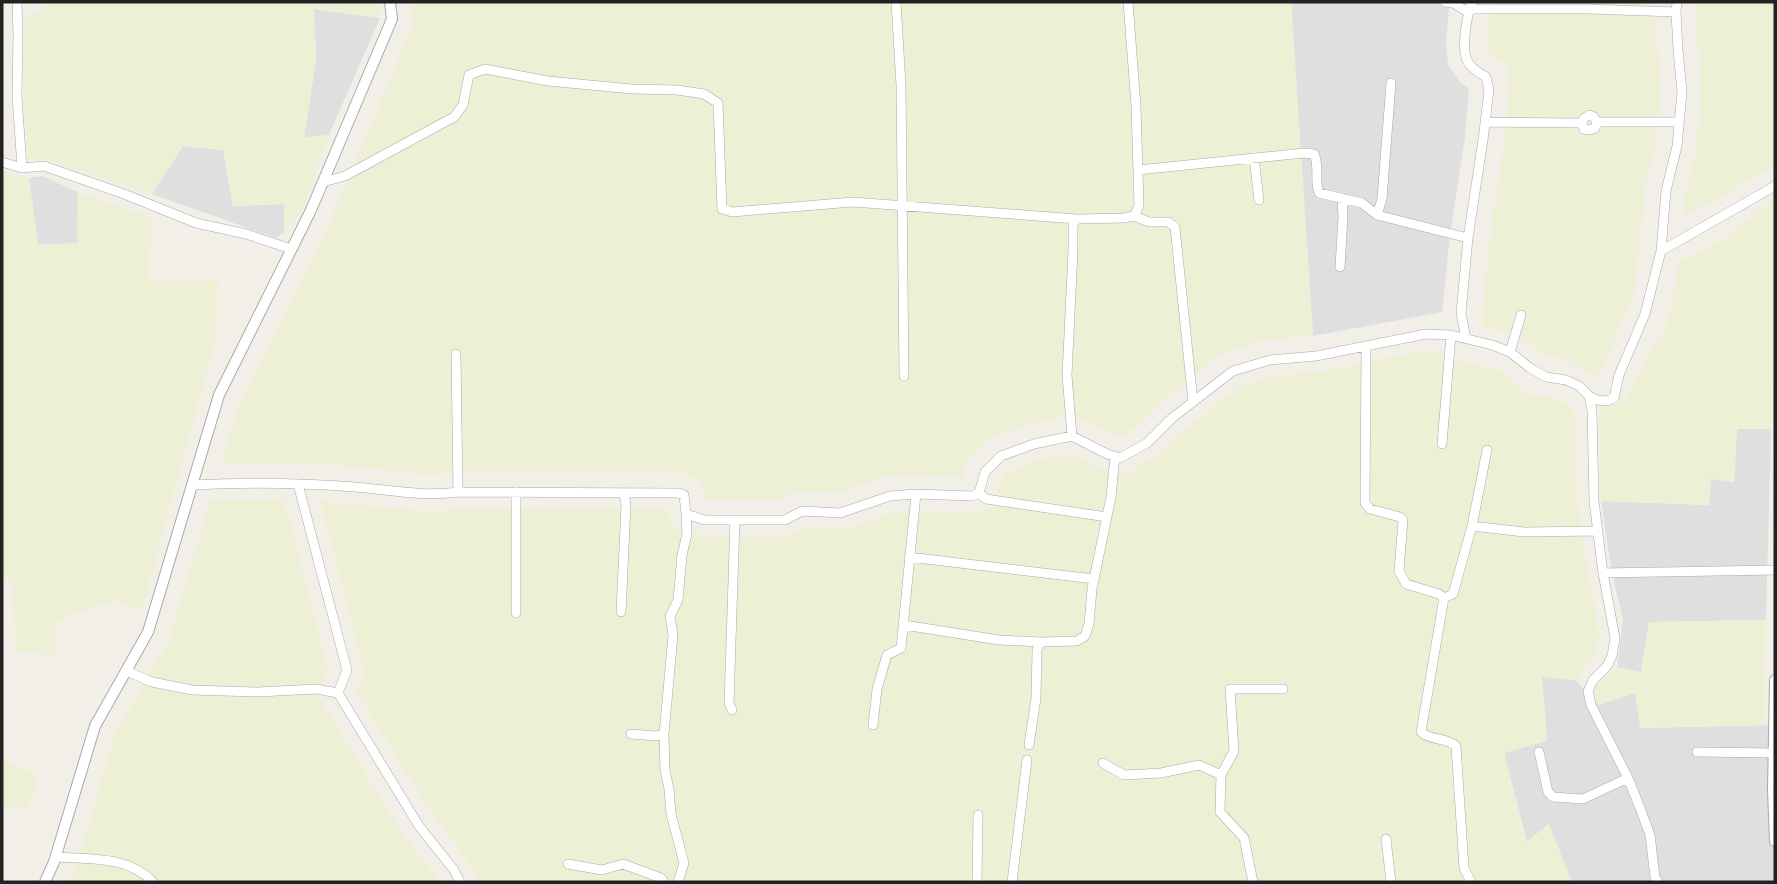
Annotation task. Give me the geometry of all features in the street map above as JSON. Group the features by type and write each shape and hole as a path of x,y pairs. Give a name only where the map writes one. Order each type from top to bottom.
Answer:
{"street":[{"path":"17,2 17,96 22,168"},
{"path":"45,882 56,857 95,726 148,632 219,395 323,182 392,19 390,2"},
{"path":"896,2 904,206 905,376"},
{"path":"1128,2 1138,170 1139,206 1134,216"},
{"path":"1445,2 1453,3 1468,12"},
{"path":"1466,339 1461,313 1468,238 1489,90 1486,77 1466,59 1468,12 1472,2"},
{"path":"979,493 985,472 1001,456 1034,444 1072,436 1120,458 1147,443 1172,418 1233,371 1270,360 1316,356 1426,334 1451,335 1492,345 1510,352 1546,377 1566,380 1579,386 1597,400 1607,401 1614,398 1619,375 1645,314 1661,251 1667,191 1677,146 1682,92 1677,2"},
{"path":"1468,12 1474,9 1676,12"},
{"path":"323,182 345,176 454,117 463,105 469,75 485,69 548,81 705,94 718,103 722,209 732,212 853,202 1077,219 1134,216 1149,222 1168,222 1175,227 1193,402"},
{"path":"1377,215 1382,199 1391,83"},
{"path":"1485,122 1582,123 1589,115 1597,122 1679,122"},
{"path":"1138,170 1314,154 1318,162 1319,193 1362,203 1377,215 1468,238"},
{"path":"1254,158 1259,200"},
{"path":"2,162 22,168 44,166 196,223 246,234 291,249"},
{"path":"1661,251 1775,186"},
{"path":"1340,267 1342,198"},
{"path":"1072,436 1067,375 1073,224 1077,219"},
{"path":"1510,352 1521,315"},
{"path":"1442,444 1451,335"},
{"path":"1366,346 1365,503 1370,509 1403,520 1399,571 1406,584 1440,594 1444,598 1421,732 1425,736 1450,741 1456,746 1464,868 1471,882"},
{"path":"456,354 458,492"},
{"path":"1589,396 1592,410 1594,500 1615,638 1607,666 1593,680 1588,691 1591,705 1628,778 1650,835 1655,877 1658,882"},
{"path":"1444,598 1453,594 1472,526 1487,450"},
{"path":"904,625 999,640 1077,641 1085,636 1111,497 1115,456"},
{"path":"192,485 241,482 298,484 414,494 516,492 684,495 687,534 682,555 678,600 670,615 673,635 664,734 671,814 684,863 678,882"},
{"path":"298,484 347,670 338,693"},
{"path":"516,492 516,612"},
{"path":"621,612 626,505 624,493"},
{"path":"687,514 705,520 785,520 802,511 840,513 890,496 972,496 979,493"},
{"path":"979,493 986,499 1107,517"},
{"path":"873,725 877,689 887,655 901,648 916,494"},
{"path":"732,710 729,702 735,520"},
{"path":"1472,526 1524,533 1598,531"},
{"path":"909,557 1094,579"},
{"path":"1603,573 1775,570"},
{"path":"1029,745 1036,698 1037,650 1041,642"},
{"path":"126,671 152,682 192,690 258,692 316,689 338,693 419,826 454,870 460,882"},
{"path":"1775,680 1775,841"},
{"path":"1253,882 1244,838 1220,812 1221,775 1234,751 1230,689 1283,689"},
{"path":"632,734 664,734"},
{"path":"1539,751 1548,792 1553,797 1583,799 1628,778"},
{"path":"1697,752 1774,753"},
{"path":"1012,882 1027,760"},
{"path":"1104,763 1124,775 1161,773 1199,765 1221,775"},
{"path":"977,882 978,816"},
{"path":"1385,839 1391,882"},
{"path":"56,857 115,860 144,873 153,882"},
{"path":"568,864 602,870 623,864 661,877 664,882"}],"shaded area":[{"path":"1291,2 1452,2 1446,41 1448,65 1469,89 1442,312 1313,336"},
{"path":"314,9 380,18 329,135 304,138 316,60"},
{"path":"183,146 223,150 233,206 285,204 284,233 276,238 152,194"},
{"path":"42,176 78,192 77,243 38,245 29,178"},
{"path":"1737,429 1771,429 1766,620 1649,622 1641,672 1617,667 1623,620 1611,567 1601,501 1709,505 1711,479 1734,482"},
{"path":"1542,677 1575,680 1599,705 1635,693 1641,728 1775,725 1775,882 1572,882 1549,825 1527,842 1504,753 1547,740"}],"green space":[{"path":"46,2 379,2 380,18 314,9 316,60 304,137 329,135 305,205 292,226 284,233 284,204 233,206 223,150 183,146 152,194 43,159 28,159 23,91 25,17 46,10"},
{"path":"412,2 1291,2 1313,336 1266,340 1223,353 1121,437 1074,415 1028,425 990,439 967,462 962,478 916,474 886,476 837,493 798,491 779,500 704,499 702,482 683,473 416,474 362,467 221,463 239,403 331,219 414,22"},
{"path":"1495,2 1654,2 1661,91 1656,142 1645,187 1635,290 1599,377 1568,360 1544,355 1515,332 1482,328 1489,241 1510,89 1505,64 1487,51 1489,17"},
{"path":"1694,2 1775,2 1775,151 1772,168 1683,217 1685,194 1696,149 1701,91"},
{"path":"2,170 29,178 38,245 77,243 78,192 152,218 149,279 218,280 217,335 142,610 113,601 58,620 54,656 15,650 13,580 2,578"},
{"path":"1775,197 1771,429 1737,429 1734,482 1711,479 1709,505 1601,501 1599,404 1623,404 1668,321 1679,261 1727,238"},
{"path":"1427,350 1457,361 1497,369 1527,393 1555,398 1574,409 1578,511 1600,639 1593,659 1575,680 1542,677 1547,741 1504,753 1526,842 1549,824 1572,882 479,882 467,861 433,816 356,691 364,670 320,501 443,511 460,508 669,509 672,526 702,536 789,536 806,528 842,530 894,512 975,513 993,505 1000,481 1010,471 1038,460 1069,454 1101,469 1122,475 1157,457 1183,431 1240,386 1273,376 1318,372"},
{"path":"210,500 284,500 328,669 318,695 404,836 440,882 69,882 75,870 115,734 169,640"},
{"path":"1766,620 1763,725 1640,728 1635,693 1599,705 1594,693 1597,684 1617,667 1641,672 1649,622"},
{"path":"2,760 39,776 29,807 2,808"}]}
